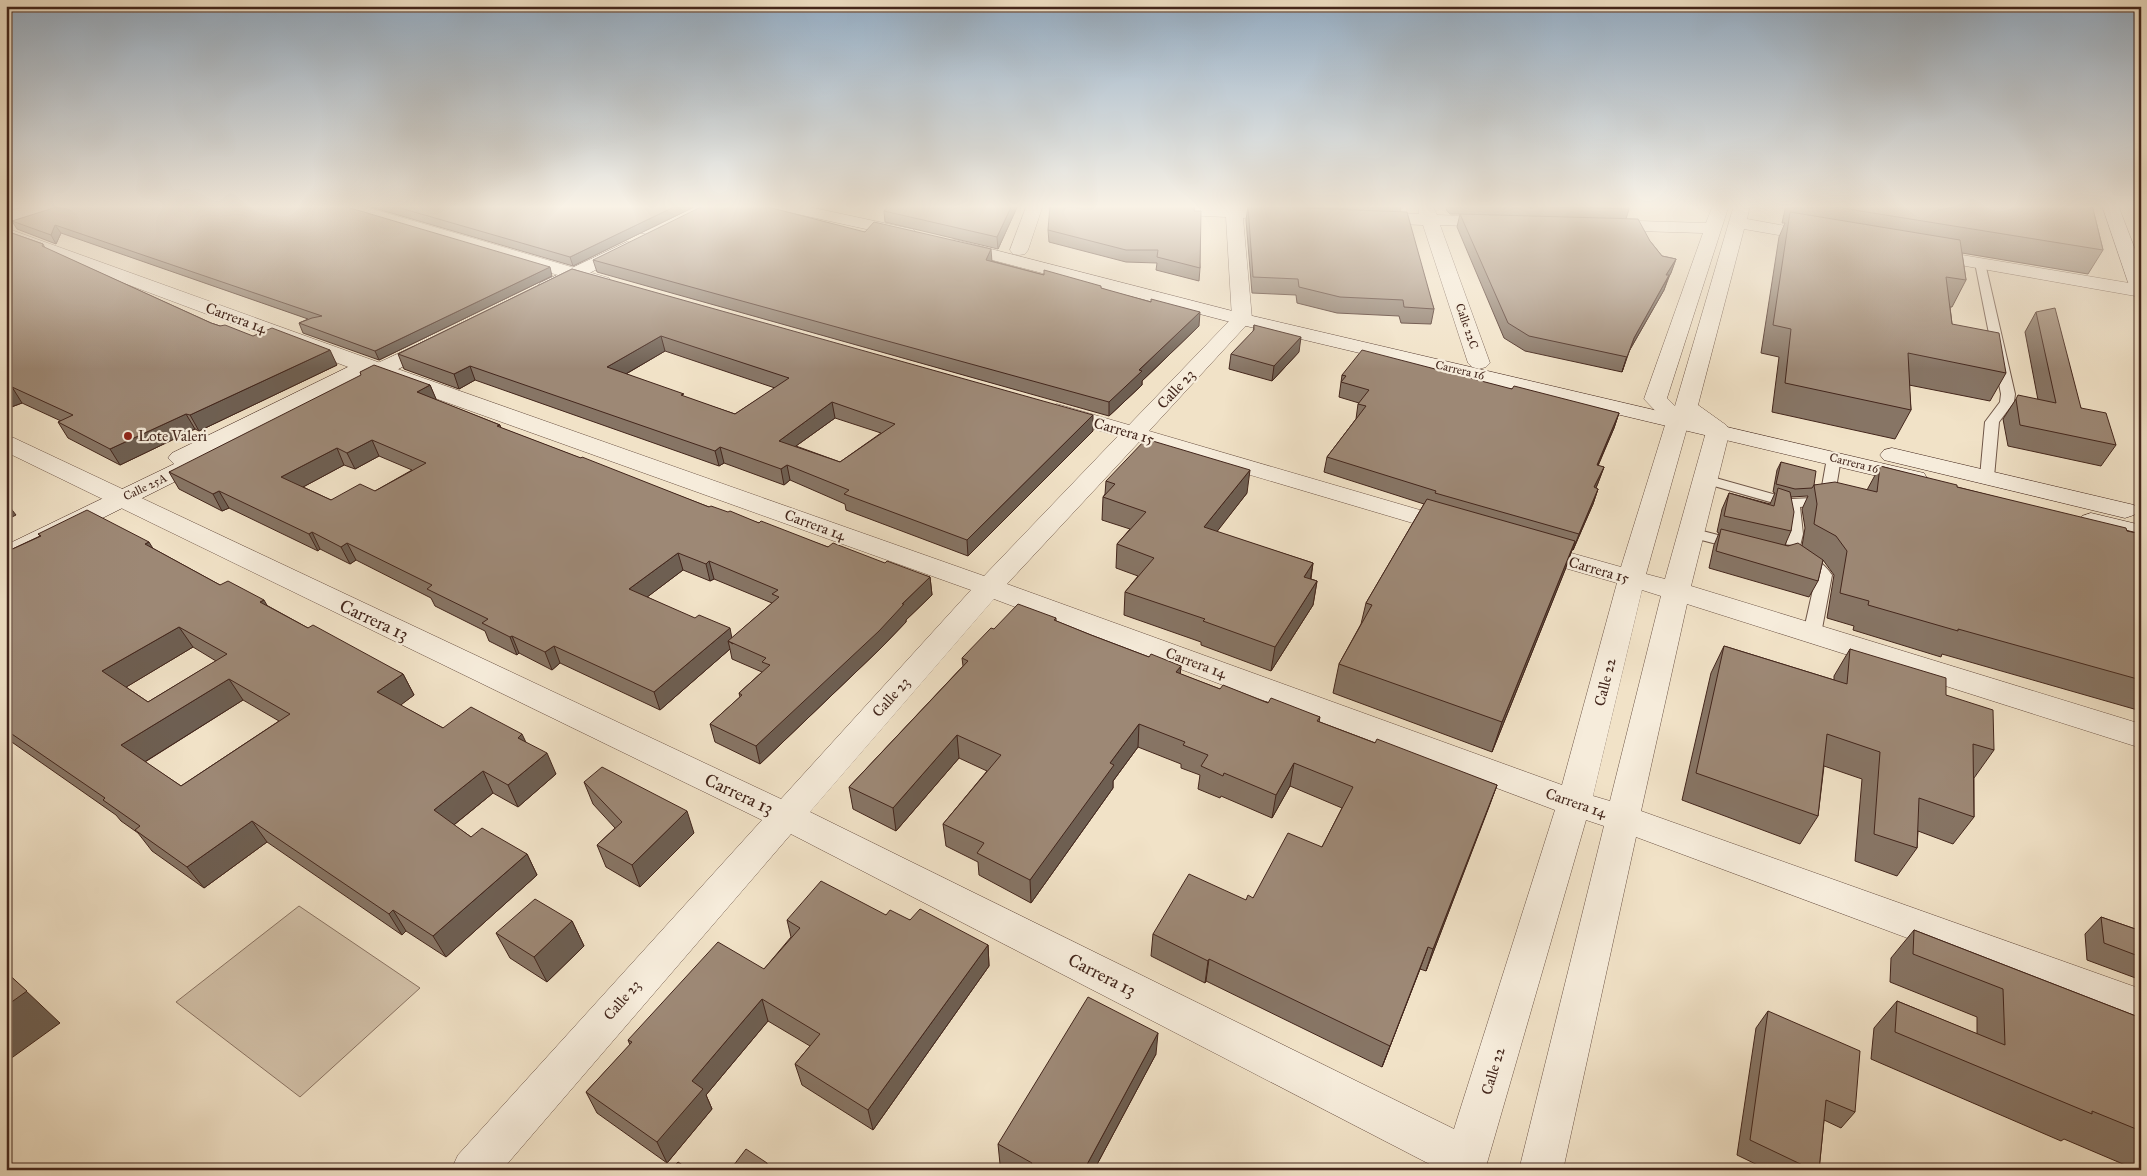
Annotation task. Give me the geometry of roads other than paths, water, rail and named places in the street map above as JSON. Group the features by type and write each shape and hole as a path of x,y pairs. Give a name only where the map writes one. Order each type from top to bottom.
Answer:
{"street":[{"name":"Carrera 14","path":"79,260 373,368 989,587 1574,803 1624,819 2141,1007"},
{"path":"527,260 621,287"},
{"path":"528,292 592,260"},
{"path":"568,272 594,260"},
{"name":"Carrera 16","path":"1036,260 1682,414 1987,477 2141,514"},
{"name":"Carrera 16","path":"1056,260 1242,310 1480,363 1654,399"},
{"path":"1238,260 1242,310"},
{"name":"Calle 22C","path":"1444,260 1480,363"},
{"path":"1541,1170 1676,591 1718,430 1654,399 1701,260"},
{"name":"Calle 22","path":"1464,1164 1574,803 1631,580 1727,260"},
{"path":"1961,260 2141,291 2130,260"},
{"name":"Calle 23","path":"473,1170 989,587 1135,433 1242,310"},
{"name":"Calle 25A","path":"6,556 114,496 449,331"},
{"name":"Carrera 15","path":"1040,406 1469,532"},
{"name":"Carrera 16","path":"1718,430 2141,533"},
{"name":"Carrera 13","path":"6,443 786,816 1464,1164"},
{"name":"Calle 25A","path":"6,542 114,496"},
{"name":"Carrera 15","path":"1516,546 1631,580 1676,591 2141,736"}],"lane":[{"path":"1980,263 2008,394 2007,402 1992,422 1987,477"},
{"path":"1705,479 1791,503 1816,502 1828,494 1834,458"},
{"path":"1791,503 1796,519 1792,552"},
{"path":"1691,533 1780,555 1792,552 1816,566 1824,575 1812,634"}],"place":[{"name":"Lote Valeri","path":"128,436"}]}
